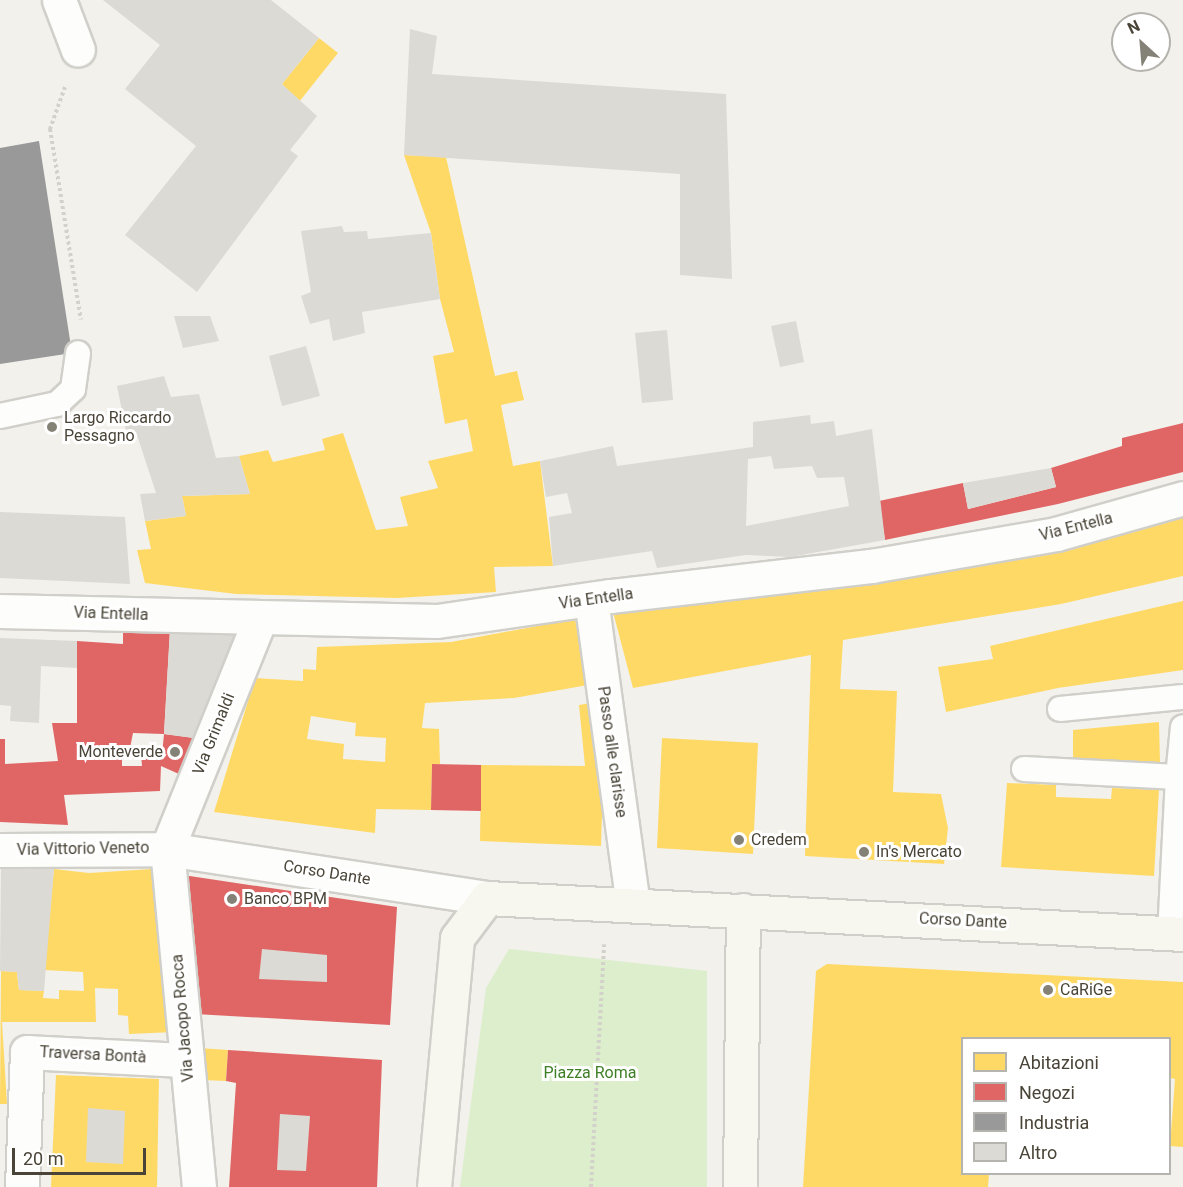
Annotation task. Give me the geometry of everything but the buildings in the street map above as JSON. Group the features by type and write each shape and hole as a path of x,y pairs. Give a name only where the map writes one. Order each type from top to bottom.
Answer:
{"street":[{"path":"59,0 78,50"},
{"name":"Via Entella","path":"0,611 260,619 436,621 591,599 871,566 1056,534 1183,498"},
{"name":"Passo alle clarisse","path":"591,599 633,904"},
{"name":"Via Grimaldi","path":"167,849 260,619"},
{"name":"Via Vittorio Veneto","path":"0,850 167,849"},
{"name":"Corso Dante","path":"167,849 487,898"},
{"name":"Via Jacopo Rocca","path":"167,849 199,1187"},
{"path":"434,1187 457,938 487,898 743,909 740,1187"},
{"name":"Corso Dante","path":"743,909 1176,934"},
{"name":"Traversa Bontà","path":"22,1187 27,1052 187,1059"}],"lane":[{"path":"0,416 57,404 73,389 78,353"},
{"path":"1060,709 1183,697"},
{"path":"1176,934 1178,777 1183,727"},
{"path":"1024,769 1178,777"}],"path":[{"path":"78,50 50,129 83,336 78,353"},
{"path":"591,1187 604,945"}],"green space":[{"name":"Piazza Roma","path":"509,949 707,971 707,1187 460,1187 486,988"}],"place":[{"name":"Largo Riccardo Pessagno","path":"52,427"},
{"name":"Monteverde","path":"175,752"},
{"name":"Credem","path":"739,840"},
{"name":"In's Mercato","path":"864,852"},
{"name":"Banco BPM","path":"232,899"},
{"name":"CaRiGe","path":"1048,990"}]}
